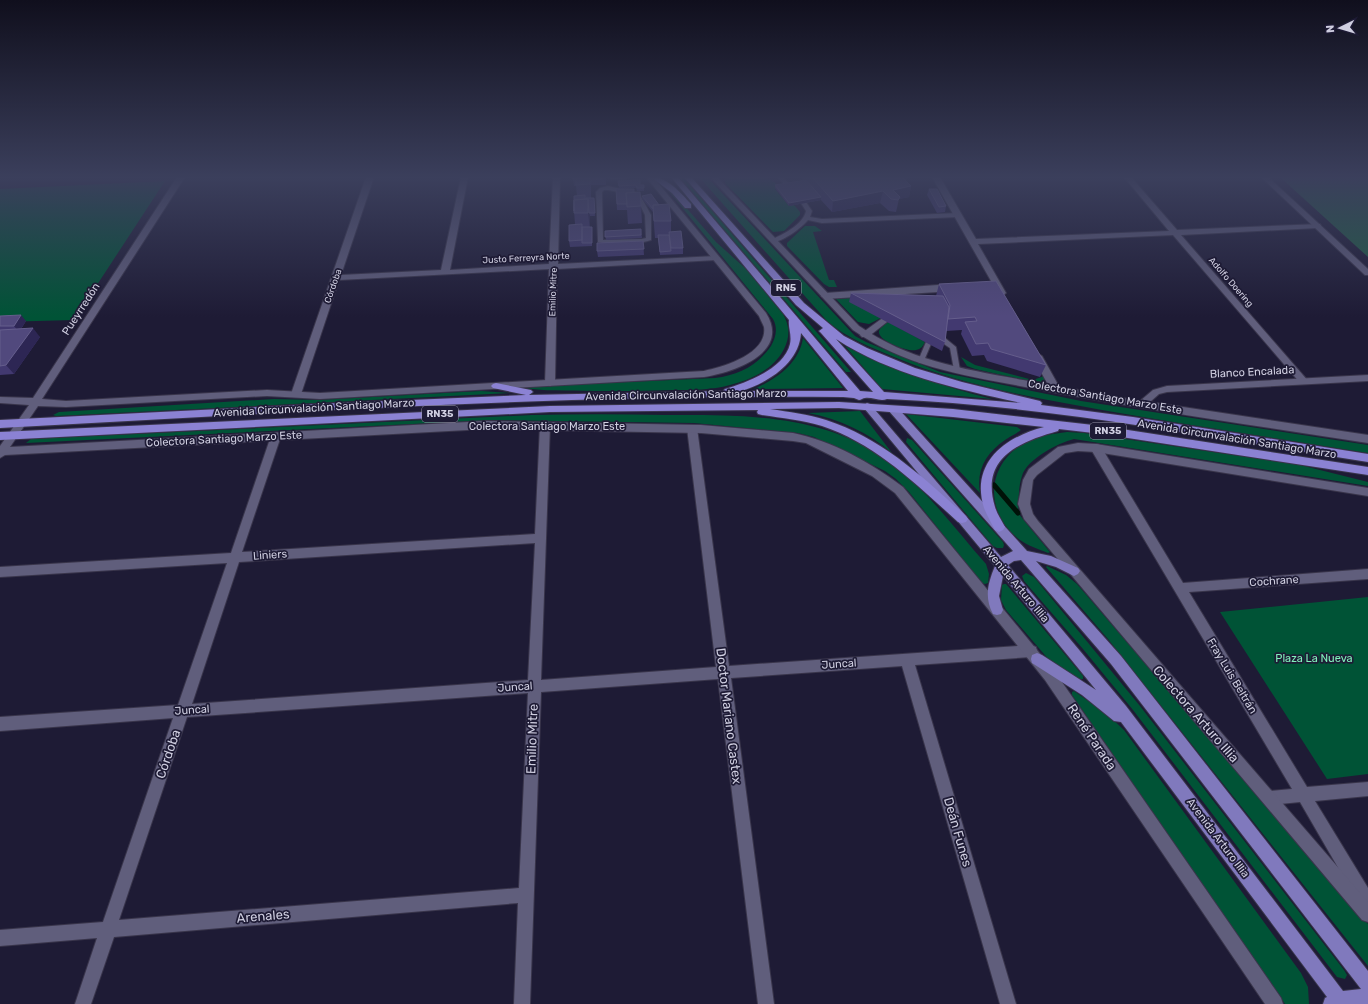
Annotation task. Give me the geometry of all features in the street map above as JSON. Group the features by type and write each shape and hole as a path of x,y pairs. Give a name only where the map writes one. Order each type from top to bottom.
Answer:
{"highway":[{"path":"704,224 714,235 749,266"},
{"name":"Avenida Arturo Illia","path":"713,224 867,406"},
{"name":"RN5","path":"729,224 892,408"},
{"path":"799,303 833,332 850,343 879,357 920,373 975,389 1132,422"},
{"path":"682,395 721,392 738,388 762,379 776,369 787,358 796,340 796,327 786,310"},
{"path":"496,386 527,392 637,396"},
{"name":"Avenida Circunvalación Santiago Marzo","path":"0,424 509,398 856,394 990,403 1132,422 1368,458"},
{"name":"Avenida Circunvalación Santiago Marzo","path":"0,436 532,410 639,407 820,405 867,406 1071,426 1368,472"},
{"path":"639,407 766,412 801,416 822,422 856,435 886,454 962,519"},
{"path":"999,527 990,508 986,489 989,470 998,455 1012,443 1031,433 1071,426"},
{"path":"1323,464 1368,477"}],"main road":[{"name":"Avenida Arturo Illia","path":"867,406 1082,662 1137,732 1338,1003"},
{"path":"892,408 1116,660 1368,984"},
{"path":"997,610 992,593 1001,566 1009,557 1025,556 1057,562 1074,571"},
{"path":"1034,655 1098,699 1137,732"},
{"path":"1338,1003 1352,997 1368,998"}],"street":[{"name":"Pueyrredón","path":"1,452 36,402 151,224"},
{"name":"Córdoba","path":"296,394 354,224"},
{"path":"445,272 455,224"},
{"name":"Emilio Mitre","path":"550,383 554,224"},
{"path":"0,400 20,399 36,402 66,404 267,393 320,396 704,374 727,370 746,361 764,344 769,334 769,329 763,315 688,224"},
{"path":"758,224 825,296 962,288"},
{"path":"963,224 973,242 991,286 1005,300"},
{"name":"Adolfo Doering","path":"1168,224 1304,382"},
{"path":"1315,224 1368,273"},
{"path":"973,242 1317,226"},
{"name":"Justo Ferreyra Norte","path":"336,278 716,258"},
{"path":"907,300 909,291"},
{"name":"Colectora Santiago Marzo Este","path":"825,296 852,325 865,335 880,344 921,361 957,370 1056,390 1368,439"},
{"path":"865,335 884,320"},
{"path":"1032,348 1056,390"},
{"name":"Blanco Encalada","path":"1142,404 1156,392 1167,389 1368,378"},
{"name":"Colectora Santiago Marzo Este","path":"1,452 482,425 692,428 729,430 808,440 876,473 892,483"},
{"name":"Emilio Mitre","path":"522,1004 545,425"},
{"name":"Doctor Mariano Castex","path":"692,428 766,1004"},
{"name":"Córdoba","path":"83,1004 276,436"},
{"name":"Colectora Arturo Illia","path":"1096,448 1078,447 1062,450 1036,469 1028,480 1024,501 1026,512 1034,524 1368,914"},
{"path":"1096,448 1368,492"},
{"name":"Fray Luis Beltrán","path":"1096,448 1368,903"},
{"name":"René Parada","path":"892,483 1034,655 1275,1004"},
{"name":"Liniers","path":"0,572 540,538"},
{"name":"Cochrane","path":"1179,588 1368,574"},
{"name":"Juncal","path":"0,724 907,660 1034,655"},
{"name":"Deán Funes","path":"907,660 1008,1004"},
{"path":"1269,798 1368,789"},
{"name":"Arenales","path":"0,938 526,895"}],"lane":[{"path":"600,224 600,241 606,242 648,240 650,238 649,224"},
{"path":"774,241 786,235 800,224"},
{"path":"943,340 953,346 957,370"},
{"path":"921,361 928,344"}],"green space":[{"path":"0,224 137,224 74,320 0,322"},
{"path":"695,224 700,224 716,242 745,268 783,314 788,327 786,345 780,356 768,368 746,380 723,387 709,389 594,391 528,389 519,387 715,378 731,375 753,364 766,353 771,346 776,332 776,326 773,319"},
{"path":"719,224 723,224 851,372 846,372"},
{"path":"741,224 751,224 855,336 866,342 940,372 1081,401 1368,445 1368,453 1135,416 1023,395 971,383 919,367 868,346 827,321"},
{"path":"765,224 791,224 784,231 773,232"},
{"path":"1332,224 1368,224 1368,257"},
{"path":"805,226 815,226 822,231 813,232 829,280 834,280 837,287 829,287 824,284 787,246 787,243"},
{"path":"896,294 851,302 881,318 869,324 858,322 836,299"},
{"path":"888,322 925,342 922,347 912,350 901,348 888,342 880,335 879,331 881,327"},
{"path":"803,338 843,388 754,389 778,375 792,363 801,347"},
{"path":"845,346 917,376 992,399 882,389"},
{"path":"961,357 975,365 1033,380 1044,376 1046,380 1039,383 975,369 967,366"},
{"path":"481,391 511,393 53,415 59,412 274,399 318,400"},
{"path":"860,411 892,453 883,445 853,427 808,413"},
{"path":"906,414 1017,427 1021,430 998,445 988,456 981,470 979,485 980,493"},
{"path":"532,415 722,415 779,420 807,425 834,433 861,444 886,459 914,482 939,508 986,564 989,574 988,583 982,583 909,492 896,479 885,471 814,437 798,433 694,423 495,420 26,443 31,439"},
{"path":"1067,432 1084,433 1300,465 1368,482 1368,486 1074,439 1052,448 1036,458 1025,470 1021,480 1018,513 1050,552 1048,553 1023,542 1008,529 1000,516 995,503 994,489 997,476 1003,463 1012,451 1026,442 1036,438"},
{"path":"907,438 912,440 1003,542 1003,548 993,546 906,442"},
{"path":"1047,566 1066,575 1077,584 1368,924 1368,966 1108,639 1046,567"},
{"path":"1026,573 1034,577 1140,706 1344,970 1347,975 1345,979 1337,977 1133,710 1024,581 1022,576"},
{"path":"1006,584 1083,676 1083,679 1079,679 1050,661 1006,610 1001,600 1002,585"},
{"name":"Plaza La Nueva","path":"1368,597 1368,774 1327,779 1220,612"},
{"path":"1074,691 1108,715 1124,730 1301,973 1308,987 1309,1004 1285,1004 1072,695 1072,692"}],"building":[{"path":"582,224 582,240 569,241 569,225"},
{"path":"582,227 592,227 592,243 582,243"},
{"path":"641,229 641,235 605,237 605,231"},
{"path":"681,231 683,248 671,248 669,232"},
{"path":"658,235 669,235 671,251 660,252"},
{"path":"643,241 644,249 597,251 597,243"},
{"path":"996,281 1046,365 991,349 988,343 976,344 965,322 977,321 975,317 948,319 950,305 939,284"},
{"path":"851,293 943,296 949,307 945,342"},
{"path":"21,315 14,326 0,326 0,316"},
{"path":"33,328 6,365 0,366 0,330"}],"waterway":[{"path":"994,485 1018,513"}]}
